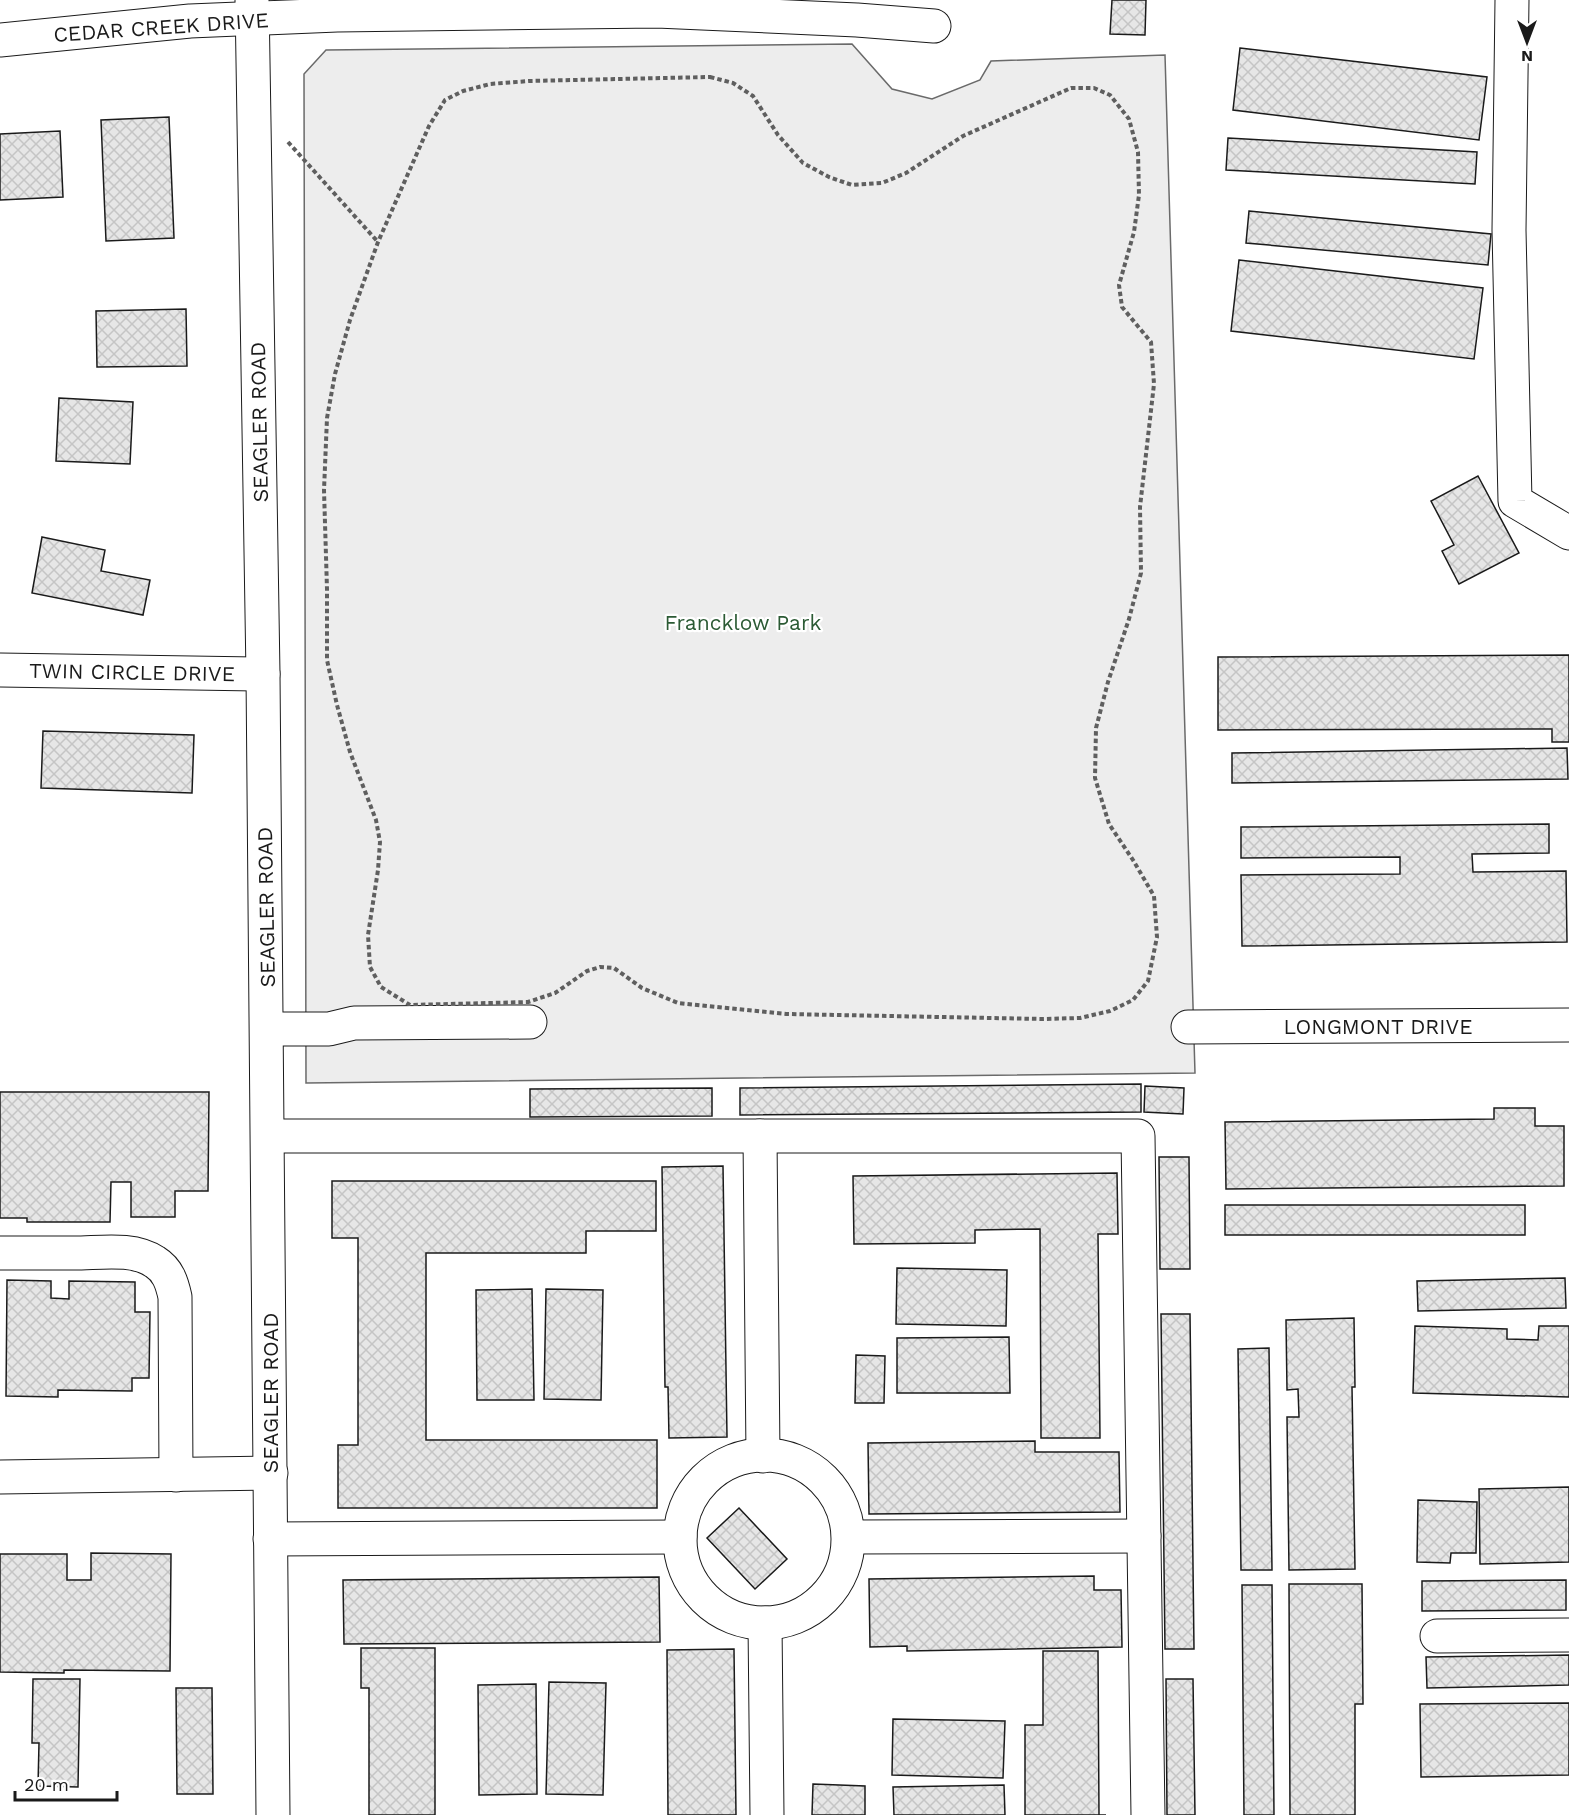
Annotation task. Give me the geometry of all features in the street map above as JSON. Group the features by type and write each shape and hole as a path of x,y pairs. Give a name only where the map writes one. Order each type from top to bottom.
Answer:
{"street":[{"path":"1512,0 1509,230 1515,501 1569,533"},
{"name":"CEDAR CREEK DRIVE","path":"0,40 190,21 252,10 337,15 657,11 857,20 934,26"},
{"name":"SEAGLER ROAD","path":"252,10 263,674 273,1815"},
{"name":"TWIN CIRCLE DRIVE","path":"0,670 263,674"},
{"path":"267,1029 329,1029 354,1023 530,1022"},
{"name":"LONGMONT DRIVE","path":"1188,1027 1569,1025"},
{"path":"268,1136 1138,1136 1148,1815"},
{"path":"759,1136 763,1456"},
{"path":"0,1253 122,1252 146,1257 166,1271 175,1297 176,1475"},
{"path":"776,1455 801,1462 825,1480 846,1513 850,1537 845,1567 831,1592 809,1612 775,1623 750,1623 722,1613 699,1594 689,1578 680,1550 681,1521 692,1494 719,1467 747,1456 776,1455"},
{"path":"0,1477 271,1473"},
{"path":"850,1537 1144,1536"},
{"path":"270,1539 680,1537"},
{"path":"765,1623 767,1815"},
{"path":"1437,1636 1569,1635"}],"path":[{"path":"710,77 733,83 753,96 778,135 803,163 829,177 852,185 882,183 906,173 963,136 1071,88 1094,88 1110,95 1129,119 1138,152 1139,195 1134,232 1119,285 1122,307 1151,342 1154,384 1140,507 1141,573 1096,728 1095,778 1109,824 1154,896 1157,937 1148,981 1133,1000 1110,1011 1080,1018 786,1014 678,1004 642,988 614,968 600,967 587,971 555,993 528,1002 410,1005 381,987 370,967 368,935 380,842 376,820 350,752 327,660 324,490 327,418 335,374 350,321 378,242 429,126 445,100 462,91 490,84 710,77"},
{"path":"254,104 378,242"}],"shaded area":[{"name":"Francklow Park","path":"852,44 892,89 932,99 980,80 991,61 1165,55 1195,1073 306,1083 304,74 326,50"}],"building":[{"path":"1112,0 1146,0 1145,35 1110,34"},
{"path":"1240,48 1487,77 1479,140 1233,110"},
{"path":"169,117 174,238 106,241 101,120"},
{"path":"60,131 63,197 0,200 0,134"},
{"path":"1228,138 1477,152 1475,184 1226,170"},
{"path":"1249,211 1491,234 1488,265 1246,243"},
{"path":"1239,260 1483,288 1474,359 1231,331"},
{"path":"186,309 187,366 97,367 96,311"},
{"path":"59,398 133,402 130,464 56,461"},
{"path":"1478,476 1519,553 1459,584 1442,551 1454,545 1431,501"},
{"path":"42,537 105,550 101,571 150,580 143,615 32,593"},
{"path":"1569,655 1569,742 1552,742 1552,729 1218,730 1218,657"},
{"path":"43,731 194,735 192,793 41,788"},
{"path":"1567,748 1568,779 1232,783 1232,753"},
{"path":"1549,824 1549,853 1472,854 1473,872 1566,871 1567,942 1242,946 1241,875 1400,874 1400,857 1241,858 1241,827"},
{"path":"1141,1084 1141,1112 740,1115 740,1088"},
{"path":"1145,1086 1184,1088 1183,1114 1144,1112"},
{"path":"712,1088 712,1116 530,1117 530,1089"},
{"path":"0,1092 209,1092 208,1191 175,1191 175,1217 131,1217 131,1182 111,1182 110,1222 27,1222 27,1218 0,1218"},
{"path":"1494,1108 1535,1108 1535,1126 1564,1126 1564,1186 1226,1189 1225,1122 1494,1119"},
{"path":"1159,1157 1189,1157 1190,1269 1160,1269"},
{"path":"723,1166 727,1437 669,1438 668,1387 665,1387 662,1167"},
{"path":"1117,1173 1118,1234 1098,1234 1100,1438 1041,1438 1040,1229 975,1230 975,1243 854,1244 853,1176"},
{"path":"332,1181 656,1181 656,1231 586,1231 586,1253 426,1253 426,1440 657,1440 657,1508 338,1508 338,1445 358,1445 358,1238 332,1238"},
{"path":"1225,1205 1525,1205 1525,1235 1225,1235"},
{"path":"897,1268 1007,1270 1006,1326 896,1324"},
{"path":"1565,1278 1566,1308 1418,1311 1417,1281"},
{"path":"7,1280 51,1281 51,1298 69,1299 69,1281 135,1282 135,1312 150,1312 149,1378 132,1378 132,1391 58,1390 58,1397 6,1396"},
{"path":"532,1289 534,1400 477,1400 476,1290"},
{"path":"546,1289 603,1290 601,1400 544,1399"},
{"path":"1161,1314 1190,1314 1194,1649 1165,1649"},
{"path":"1354,1318 1355,1387 1352,1387 1355,1569 1289,1570 1287,1417 1299,1417 1298,1389 1287,1390 1286,1320"},
{"path":"1415,1326 1507,1329 1507,1339 1538,1340 1539,1326 1569,1326 1569,1397 1413,1393"},
{"path":"1009,1337 1010,1393 897,1393 897,1338"},
{"path":"1269,1348 1272,1570 1241,1570 1238,1349"},
{"path":"856,1355 885,1356 884,1403 855,1403"},
{"path":"1035,1441 1035,1452 1119,1452 1120,1512 869,1514 868,1443"},
{"path":"1569,1487 1569,1562 1480,1564 1479,1489"},
{"path":"1418,1500 1477,1502 1476,1553 1451,1553 1450,1563 1417,1562"},
{"path":"739,1508 787,1559 755,1589 707,1538"},
{"path":"91,1553 171,1554 170,1671 0,1672 0,1554 67,1554 67,1580 91,1580"},
{"path":"1094,1576 1094,1590 1121,1590 1122,1647 907,1651 907,1646 870,1647 869,1579"},
{"path":"659,1577 660,1642 344,1644 343,1580"},
{"path":"1566,1580 1566,1610 1422,1611 1422,1581"},
{"path":"1289,1584 1362,1584 1363,1704 1355,1704 1355,1815 1290,1815"},
{"path":"1242,1585 1272,1585 1274,1815 1244,1815"},
{"path":"361,1648 435,1648 435,1815 369,1815 369,1688 361,1688"},
{"path":"734,1649 736,1815 668,1815 667,1650"},
{"path":"1043,1651 1098,1651 1099,1815 1025,1815 1025,1725 1043,1725"},
{"path":"1569,1655 1569,1685 1427,1688 1426,1657"},
{"path":"33,1679 80,1679 78,1787 38,1786 39,1743 32,1743"},
{"path":"1166,1679 1193,1679 1195,1815 1167,1815"},
{"path":"549,1682 606,1683 603,1795 546,1794"},
{"path":"536,1684 537,1794 479,1795 478,1685"},
{"path":"176,1688 212,1688 213,1794 177,1794"},
{"path":"1569,1703 1569,1775 1421,1777 1420,1704"},
{"path":"893,1719 1005,1721 1003,1778 892,1775"},
{"path":"813,1784 865,1786 865,1815 812,1815"},
{"path":"1004,1785 1005,1815 894,1815 893,1787"}]}
